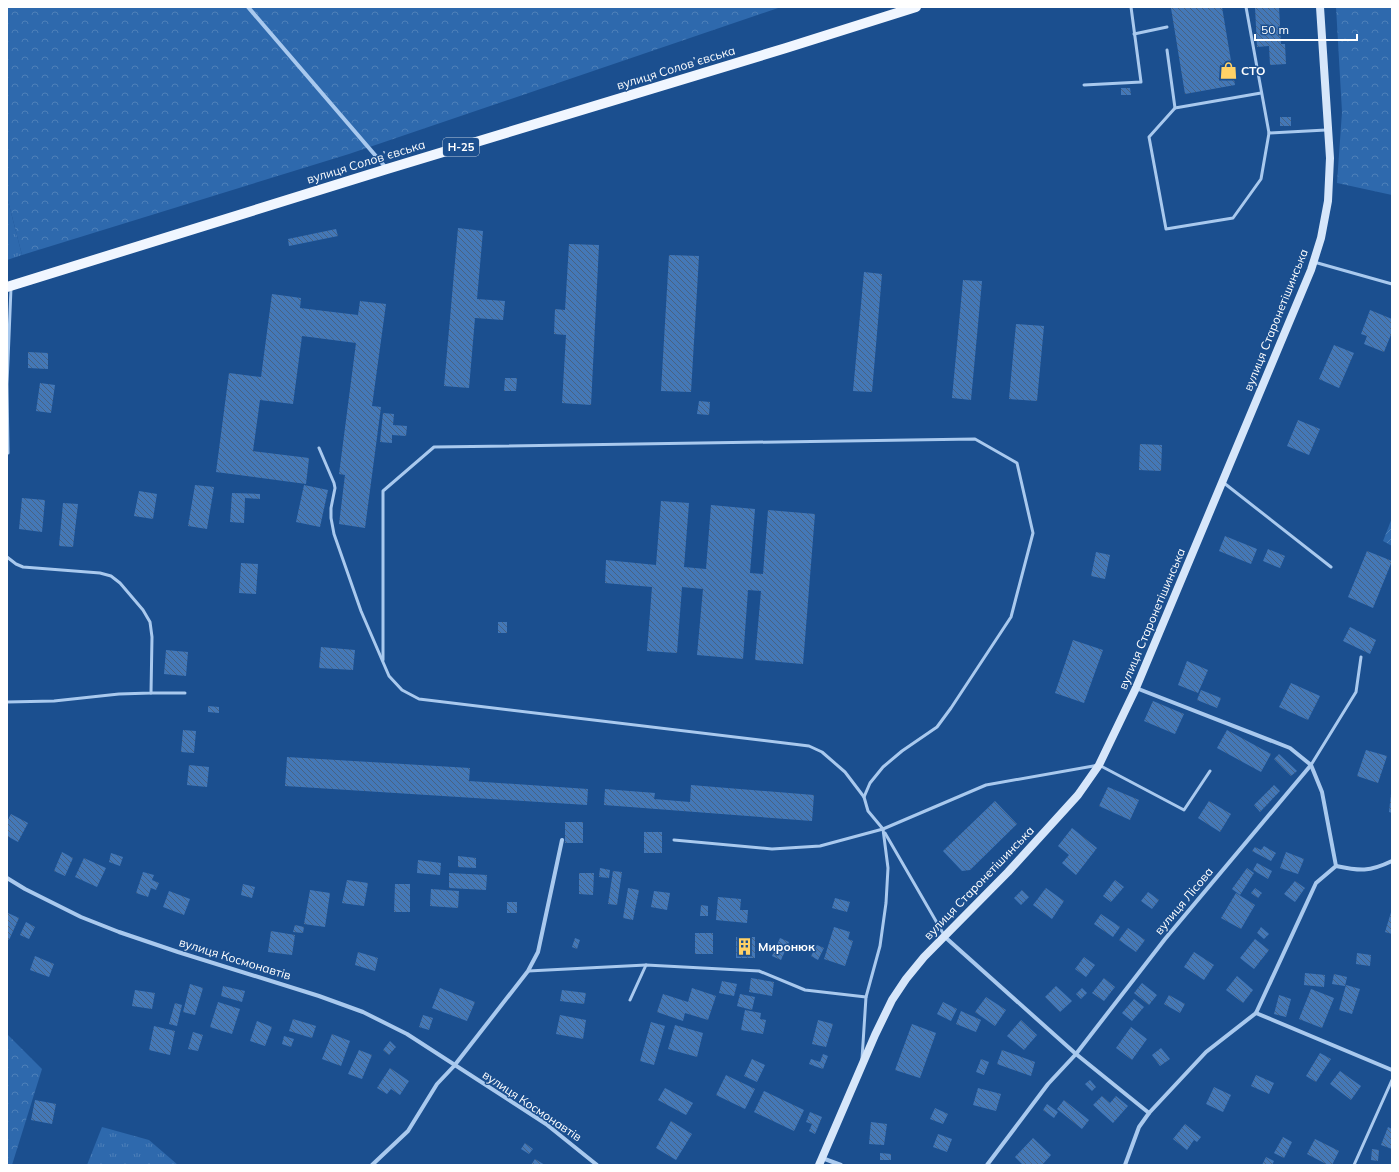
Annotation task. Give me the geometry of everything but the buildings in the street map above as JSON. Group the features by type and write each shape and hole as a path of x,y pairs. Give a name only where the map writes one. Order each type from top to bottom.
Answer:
{"main road":[{"name":"вулиця Соловʼєвська","path":"9,286 916,7"},
{"name":"вулиця Старонетішинська","path":"820,1162 861,1065 892,1000 906,979 924,957 945,937 1078,795 1099,765 1136,688 1314,262 1321,238 1328,201 1330,158 1320,7"}],"street":[{"path":"248,7 387,169"},
{"path":"1136,688 1290,748 1311,765 1322,792 1336,866"},
{"name":"вулиця Лісова","path":"987,1165 1048,1084 1076,1054 1165,939 1311,765"},
{"path":"372,1165 408,1131 437,1084 454,1066 528,971 538,952 562,840"},
{"path":"1336,866 1355,870 1376,869 1392,862"},
{"path":"1125,1165 1139,1128 1149,1113 1206,1052 1256,1013 1316,883 1336,866"},
{"name":"вулиця Космонавтів","path":"7,878 25,889 81,917 119,932 319,996 363,1012 407,1034 454,1066 546,1124 597,1165"},
{"path":"945,937 1076,1054 1149,1113"},
{"path":"1256,1013 1392,1070"},
{"path":"820,1162 841,1165"}],"lane":[{"path":"1084,85 1141,82 1131,7"},
{"path":"1246,7 1269,133 1261,179 1233,218 1166,229 1149,137 1174,108 1261,93"},
{"path":"1134,34 1167,27"},
{"path":"1167,50 1174,108"},
{"path":"1269,133 1328,130"},
{"path":"1314,262 1392,284"},
{"path":"8,453 7,384 9,286"},
{"path":"383,660 383,491 434,446 975,439 1016,463 1033,533 1011,617 951,708 937,726 902,751 883,767 870,783 864,797"},
{"path":"319,448 335,488 331,508 334,534 361,611 389,676 402,690 414,697 428,701 809,746 822,752 836,764 864,797 868,811 883,829 945,937"},
{"path":"1222,482 1331,567"},
{"path":"7,557 23,567 100,572 111,576 120,583 143,610 150,622 152,636 151,693"},
{"path":"1311,765 1356,692 1361,657"},
{"path":"7,702 54,702 119,694 185,693"},
{"path":"674,840 779,848 820,846 883,829 986,785 1099,765 1184,810 1210,771"},
{"path":"861,1065 866,997 880,946 886,903 888,868 883,829"},
{"path":"528,971 646,965 759,971 805,990 866,997"},
{"path":"630,1000 646,965"},
{"path":"1354,1165 1392,1080"}],"green space":[{"path":"7,7 781,7 349,154 22,255 7,197"},
{"path":"1336,7 1392,7 1392,195 1337,183 1342,112"},
{"path":"7,197 22,255 7,260"},
{"path":"1392,518 1392,546 1383,541"},
{"path":"7,1034 42,1069 12,1165 7,1165"},
{"path":"102,1127 149,1140 178,1165 87,1165"}],"place":[{"name":"СТО","path":"1228,71"},
{"name":"Миронюк","path":"745,947"}]}
